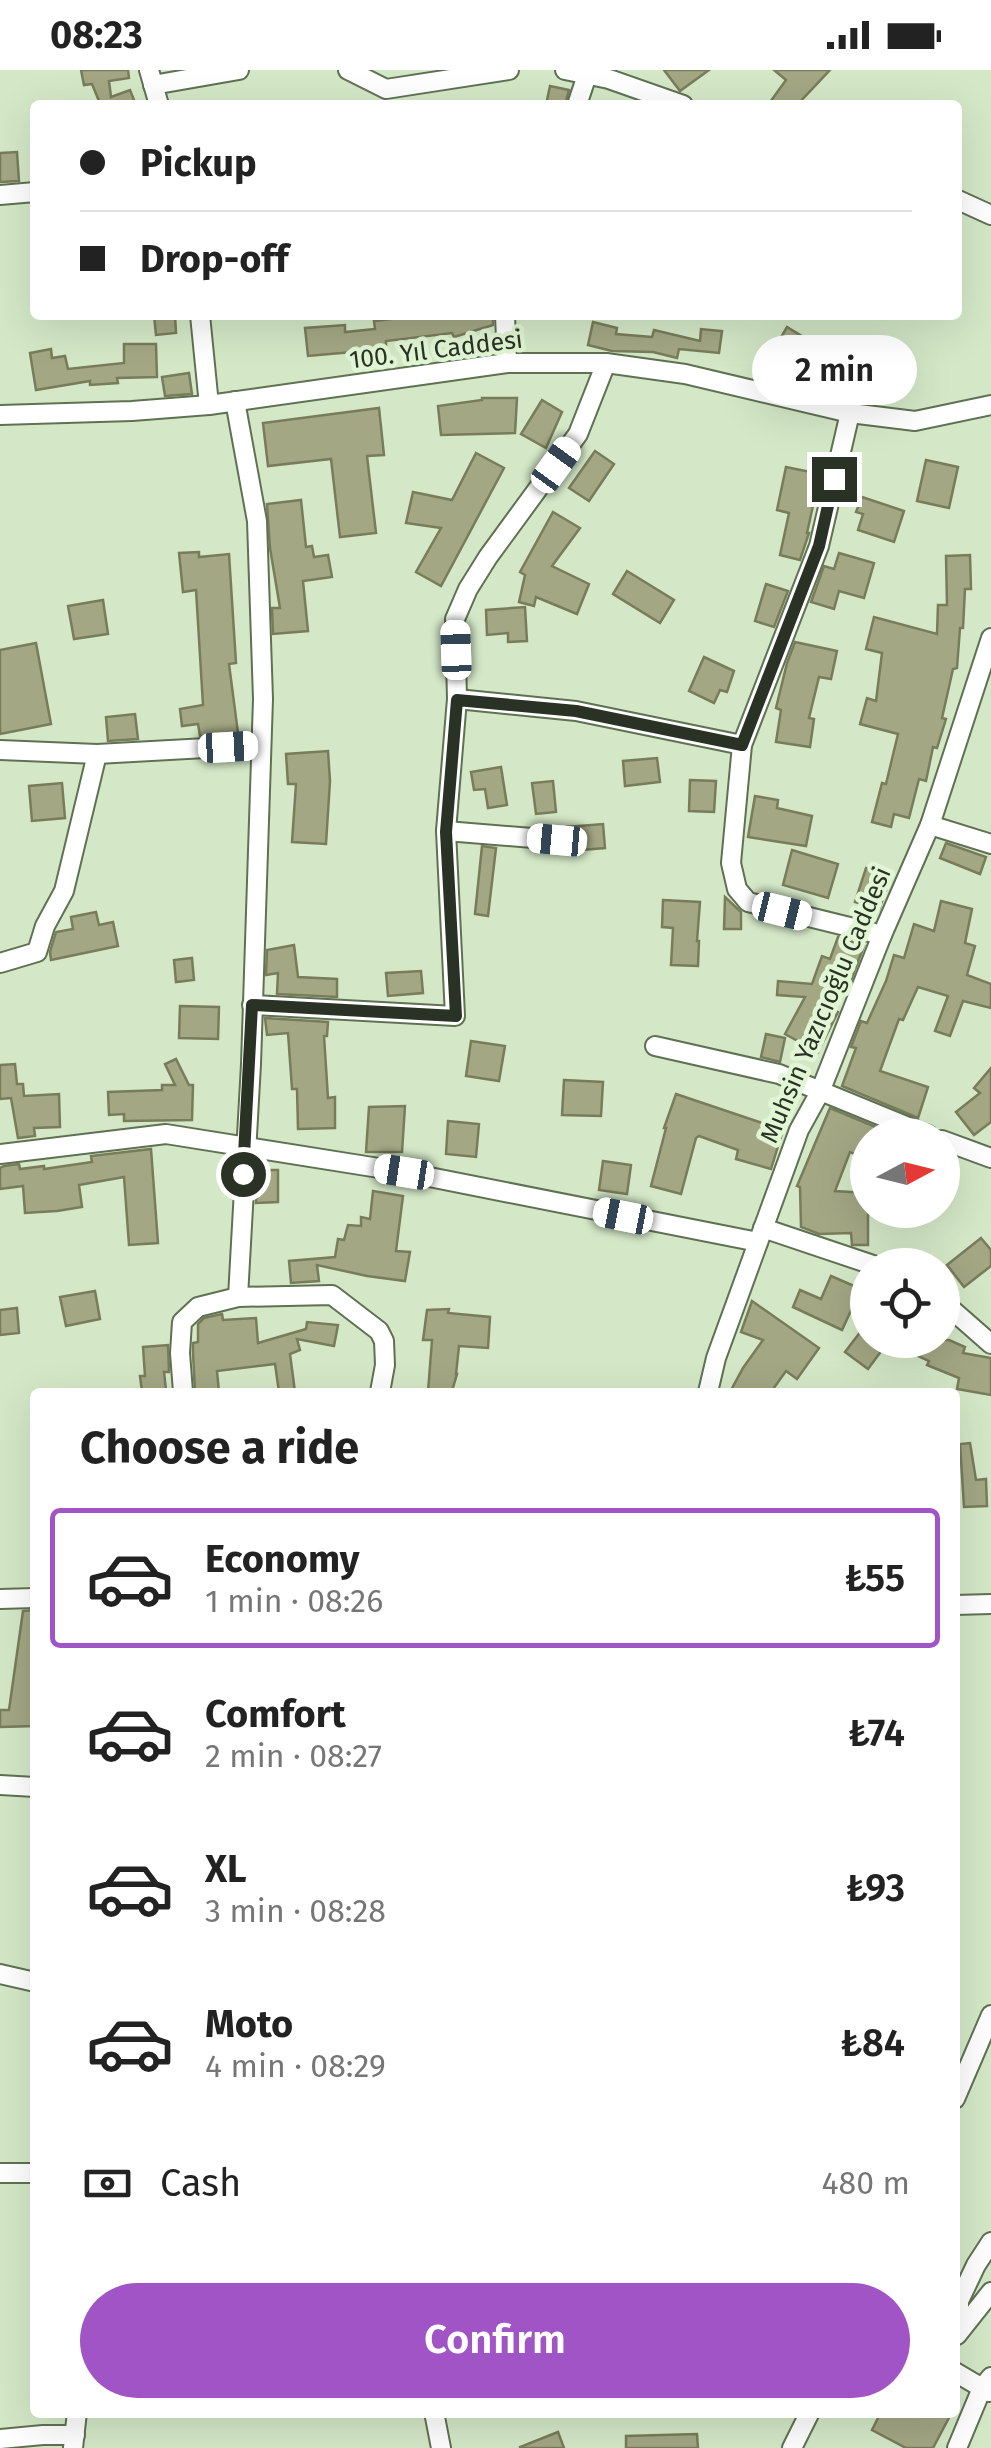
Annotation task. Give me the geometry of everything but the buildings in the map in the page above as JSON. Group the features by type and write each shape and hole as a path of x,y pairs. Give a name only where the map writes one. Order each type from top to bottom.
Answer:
{"street":[{"path":"151,78 239,70"},
{"path":"348,70 390,97 510,70"},
{"path":"565,70 633,79 673,100"},
{"path":"579,100 587,75"},
{"path":"0,195 30,192"},
{"path":"962,202 991,215"},
{"path":"201,320 209,404"},
{"path":"505,320 507,363"},
{"path":"252,1005 456,1016 446,832 457,700 455,619 488,557 578,434 606,362"},
{"name":"100. Yıl Caddesi","path":"0,415 209,404 507,363 606,362 685,374 850,413 915,421 991,405"},
{"path":"235,401 256,521 263,699 238,1296"},
{"path":"850,413 819,546 742,745 731,863 737,889 748,902 882,936"},
{"name":"Muhsin Yazıcıoğlu Caddesi","path":"709,1388 716,1358 799,1130 820,1092 930,825 991,638"},
{"path":"457,700 576,711 742,745"},
{"path":"0,750 97,754 261,745"},
{"path":"0,963 37,952 45,926 64,891 97,754"},
{"path":"930,825 991,844"},
{"path":"446,832 557,840"},
{"path":"654,1046 779,1074 885,1118"},
{"path":"0,1154 166,1134 761,1235 850,1259"},
{"path":"960,1147 991,1158"},
{"path":"183,1388 182,1322 198,1307 238,1296 332,1295 380,1331 385,1365 381,1388"},
{"path":"960,1316 990,1340"},
{"path":"0,1599 30,1598"},
{"path":"960,1605 991,1604"},
{"path":"0,1785 30,1787"},
{"path":"0,1974 30,1981"},
{"path":"960,2087 991,2015"},
{"path":"0,2173 30,2173"},
{"path":"960,2299 991,2242"},
{"path":"960,2330 991,2292"},
{"path":"958,2448 988,2386 960,2374"},
{"path":"435,2418 441,2448"},
{"path":"792,2448 807,2418"},
{"path":"0,2440 43,2434 74,2441"}],"route":[{"path":"243,1174 252,1005 456,1016 446,832 457,700 576,711 742,745 819,546 834,479"}]}
